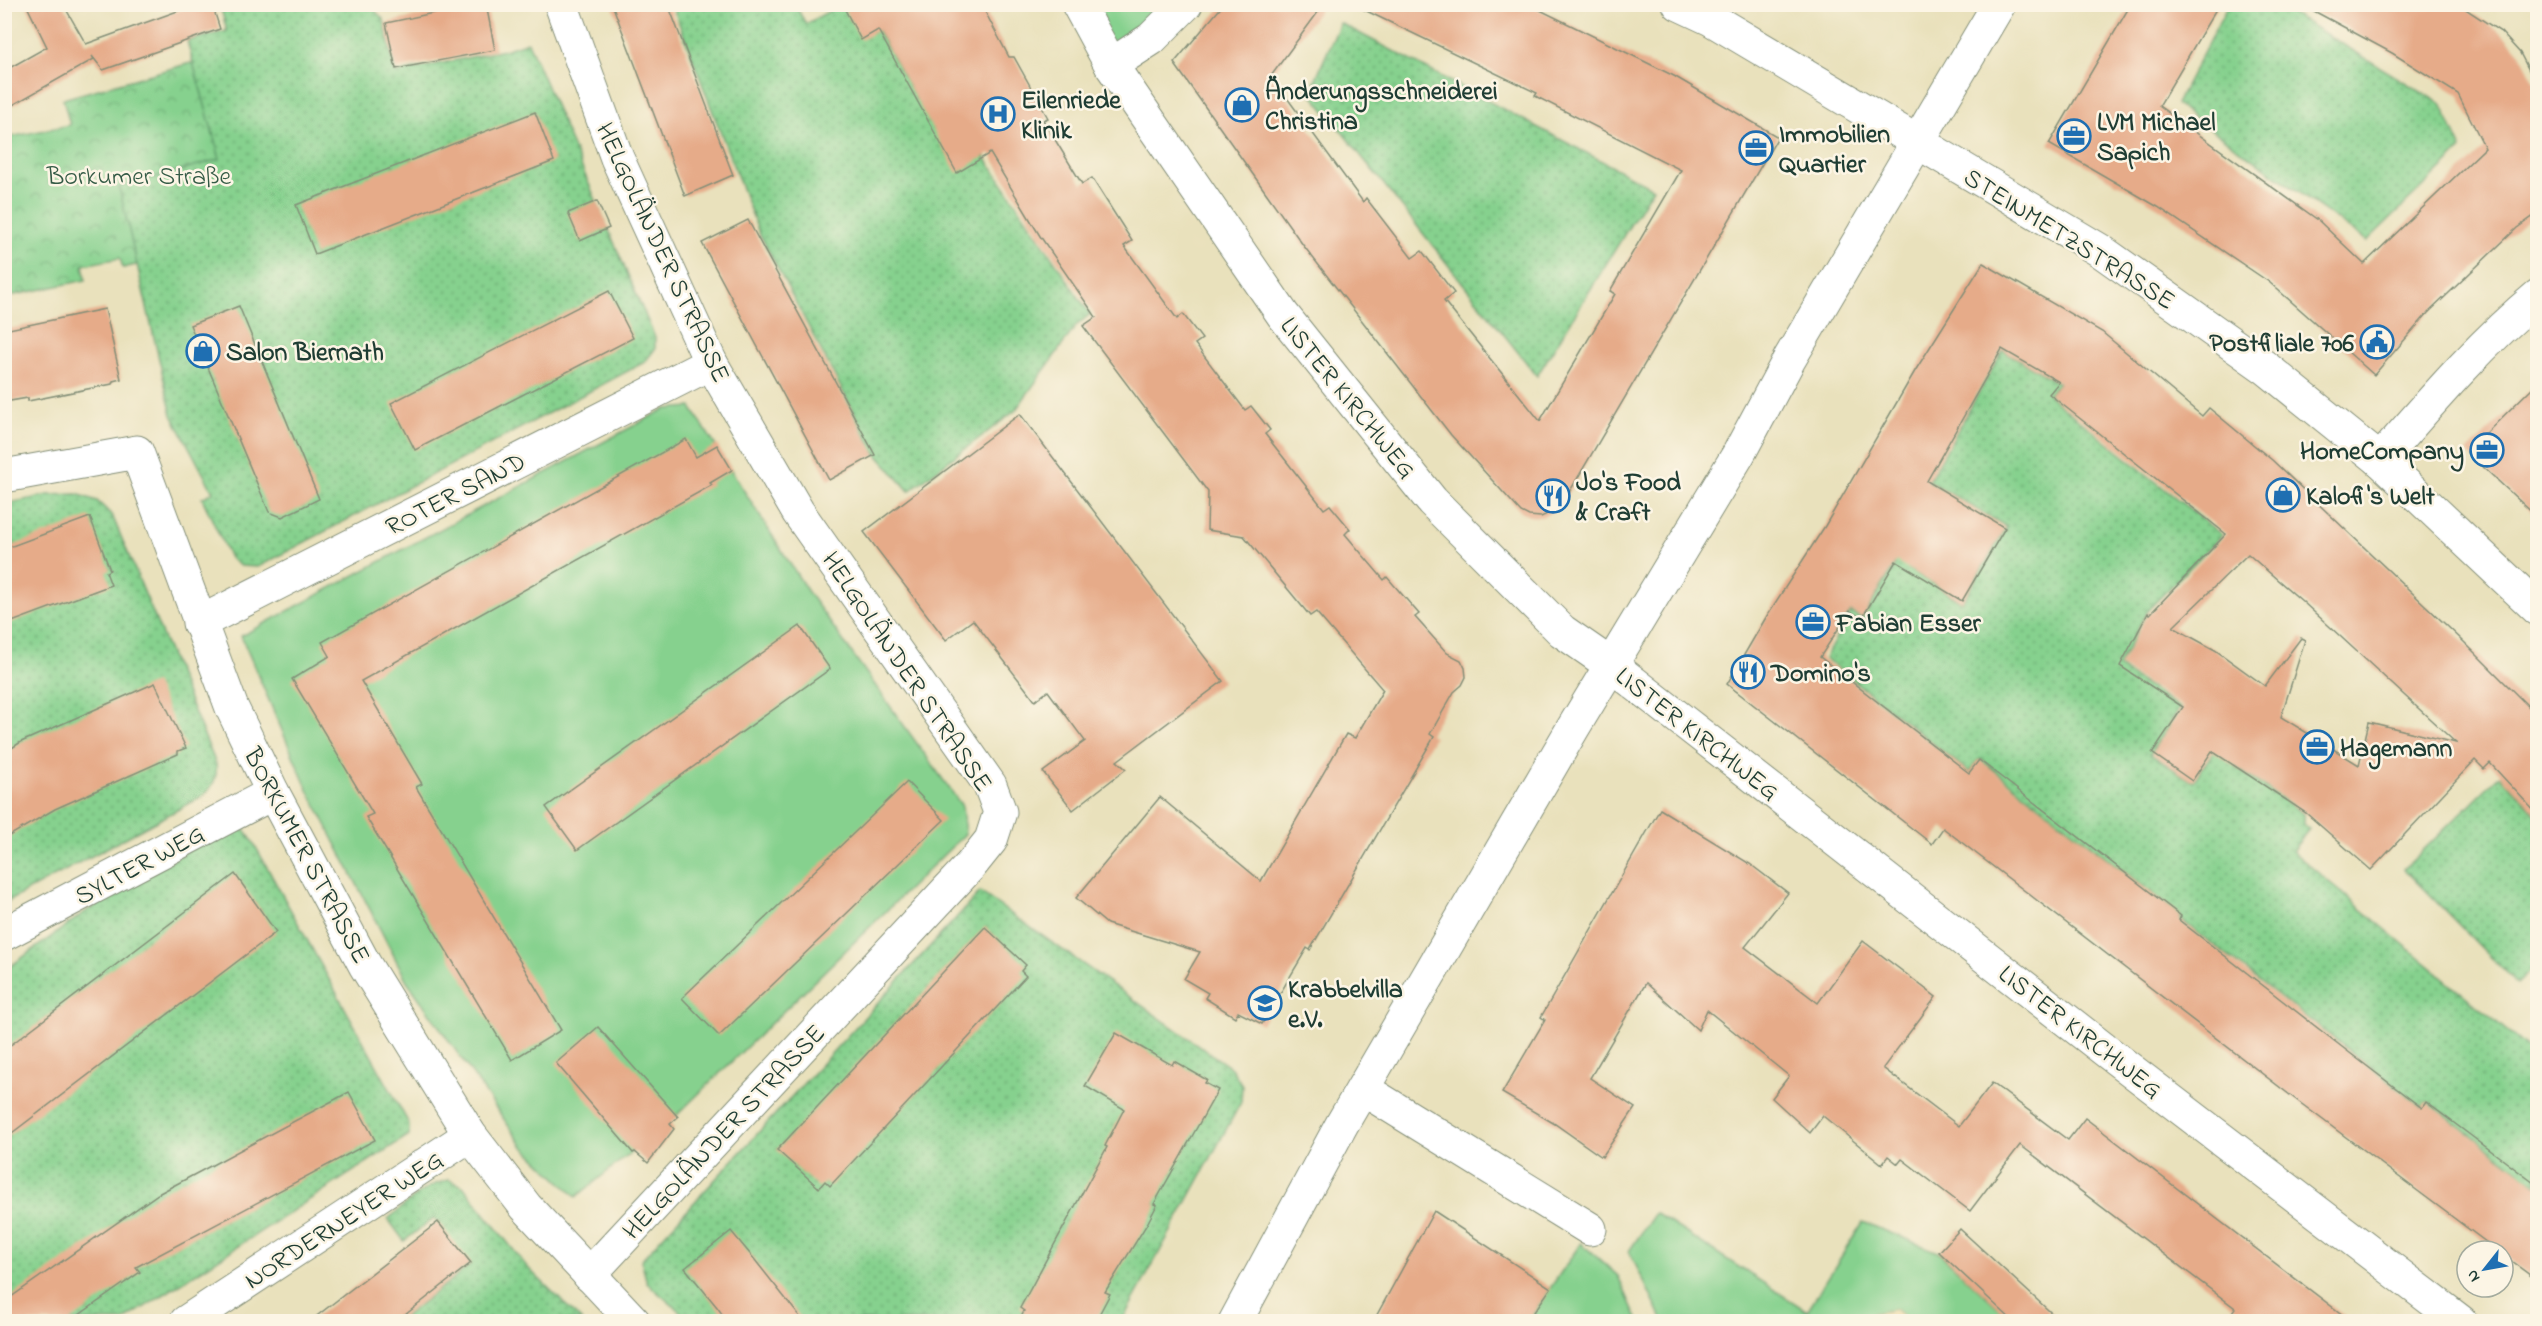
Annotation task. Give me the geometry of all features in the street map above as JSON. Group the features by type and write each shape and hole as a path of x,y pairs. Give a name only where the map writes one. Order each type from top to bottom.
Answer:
{"street":[{"name":"HELGOLÄNDER STRASSE","path":"561,4 616,158 711,363 798,512 990,785 1000,812 991,840 971,865 589,1275"},
{"name":"LISTER KIRCHWEG","path":"1078,4 1111,65 1283,315 1432,501 1562,631 1611,665 2109,1054 2461,1322"},
{"path":"1111,65 1151,39 1186,4"},
{"name":"STEINMETZSTRASSE","path":"1679,4 1711,19 2101,251 2266,368 2380,460 2538,609"},
{"path":"1236,1322 1363,1089 1611,665 1738,455 1790,358 1999,4"},
{"path":"2380,460 2437,394 2505,322 2538,296"},
{"name":"ROTER SAND","path":"199,623 711,363"},
{"name":"BORKUMER STRASSE","path":"4,476 137,452 232,708 273,793 365,965 470,1136 526,1207 634,1322"},
{"name":"SYLTER WEG","path":"4,934 273,793"},
{"path":"1363,1089 1590,1229"},
{"name":"NORDERNEYER WEG","path":"186,1322 470,1136"}],"green space":[{"path":"220,5 370,5 384,20 395,73 504,50 528,42 655,338 655,349 645,362 258,567 240,566 230,558 202,498 213,492 172,415 119,187 220,159 187,41 227,31"},
{"path":"672,5 795,5 806,24 840,5 863,5 957,169 983,154 1090,314 1076,326 1015,411 909,491 875,452 759,233"},
{"path":"1078,5 1186,5 1111,65"},
{"path":"2228,5 2278,5 2441,104 2462,149 2367,241 2176,104"},
{"path":"1340,23 1653,188 1537,376 1310,92"},
{"name":"Borkumer Straße","path":"198,61 245,239 123,268 120,258 83,265 86,280 5,297 5,138 70,125 63,99"},
{"path":"2003,350 2058,383 2048,395 2222,535 2147,611 2118,667 2180,708 2150,754 2193,782 2224,736 2247,751 2235,767 2304,814 2304,824 2309,829 2292,851 2537,1056 2537,1185 2427,1101 2422,1107 2180,919 2181,916 1980,759 1969,772 1825,658 1850,612 1862,619 1895,565 1883,557 1895,537 1909,569 1962,602 2007,527 1929,481"},
{"path":"691,407 808,592 962,806 965,834 677,1115 576,1197 522,1145 407,981 307,788 241,636 665,409"},
{"path":"77,494 97,501 112,515 216,764 216,774 211,787 201,797 5,903 5,504 48,495"},
{"path":"2500,775 2537,815 2537,965 2517,984 2404,869"},
{"path":"231,825 243,827 253,842 409,1124 409,1135 123,1321 5,1321 4,971 88,910"},
{"path":"980,892 1231,1068 1242,1085 1241,1102 1122,1321 691,1321 647,1283 641,1260"},
{"path":"449,1180 463,1186 527,1267 582,1321 399,1321 470,1265 434,1218 404,1241 388,1219 424,1190"},
{"path":"1655,1213 1807,1311 1863,1222 1938,1252 2013,1321 1663,1321 1629,1251"},
{"path":"1581,1243 1618,1276 1638,1321 1527,1322"}],"sand":[{"path":"1895,1309 1910,1321 1866,1321 1870,1314"}],"building":[{"path":"26,4 63,4 86,44 197,4 212,4 220,29 103,70 92,56 94,59 4,110 4,71 47,47"},
{"path":"476,4 486,4 495,50 396,69 386,23"},
{"path":"612,4 668,4 733,175 685,196"},
{"path":"842,4 981,4 1009,57 1014,57 1048,118 1043,120 1082,184 1092,178 1132,241 1124,246 1177,319 1183,314 1202,339 1195,344 1245,410 1251,406 1270,430 1265,434 1324,509 1330,505 1350,529 1345,534 1384,580 1387,577 1419,614 1415,617 1447,653 1461,660 1465,668 1466,677 1462,685 1454,692 1430,734 1434,737 1310,950 1307,948 1262,1024 1238,1012 1235,1017 1205,998 1208,993 1184,979 1200,952 1107,924 1076,898 1160,797 1261,881 1346,734 1355,738 1383,690 1316,612 1310,616 1244,536 1207,530 1208,492 1083,326 1096,317 1040,236 990,153 957,173 878,30 861,40"},
{"path":"1224,4 1324,4 1271,76 1363,202 1366,198 1412,258 1422,251 1454,293 1444,301 1540,421 1615,294 1610,291 1681,170 1535,96 1537,93 1352,4 1528,4 1674,76 1778,137 1560,508 1541,517 1529,516 1521,512 1451,435 1303,245 1174,63"},
{"path":"2131,4 2219,4 2159,106 2318,220 2364,264 2485,148 2458,94 2392,53 2301,4 2458,4 2501,32 2520,53 2538,88 2538,213 2517,228 2428,313 2374,375 2269,282 2158,207 2049,144"},
{"path":"535,112 554,161 315,254 296,205"},
{"path":"597,201 609,228 580,241 568,213"},
{"path":"748,220 875,455 829,480 702,243"},
{"path":"1983,263 2102,332 2202,416 2209,408 2272,460 2463,641 2538,716 2538,815 2490,763 2484,769 2475,760 2371,870 2306,813 2212,751 2192,781 2152,753 2183,707 2120,666 2148,613 2150,614 2226,534 2049,394 2059,382 2002,349 1927,481 2005,528 1962,601 1896,561 1862,618 1850,611 1820,657 1969,773 1979,760 2181,916 2179,920 2422,1108 2426,1102 2538,1186 2538,1281 2515,1264 2515,1239 2482,1239 2299,1102 1943,828 1932,844 1727,684 1768,614 1825,526 1915,371","holes":["2248,554 2456,743 2369,722 2359,765 2281,717 2305,640 2301,638 2265,686 2215,650 2173,627"]},
{"path":"609,291 633,338 415,450 391,403"},
{"path":"239,306 319,499 282,517 269,512 190,325"},
{"path":"105,309 121,379 113,381 112,384 28,401 28,398 4,402 4,330"},
{"path":"2538,382 2538,518 2467,452"},
{"path":"1020,414 1223,681 1117,761 1126,769 1073,810 1043,772 1085,741 1048,691 1035,701 973,620 946,640 864,532"},
{"path":"686,439 696,457 717,445 732,470 710,483 712,485 361,681 422,784 416,787 561,1030 512,1060 366,817 373,814 292,679 330,656 322,642"},
{"path":"90,517 110,570 106,572 111,585 4,625 4,549"},
{"path":"800,626 830,669 577,850 546,807"},
{"path":"155,683 186,748 178,751 178,754 55,809 4,839 4,753 21,742"},
{"path":"907,782 944,820 719,1036 682,998"},
{"path":"1660,809 1750,864 1788,893 1745,947 1818,1003 1863,941 1936,997 1883,1068 1959,1126 1992,1083 2068,1140 2085,1118 2352,1322 2225,1322 2235,1308 2020,1145 1970,1211 1902,1159 1898,1164 1888,1156 1882,1164 1823,1116 1810,1133 1772,1098 1789,1076 1707,1010 1698,1030 1646,983 1590,1078 1635,1108 1602,1157 1555,1124 1502,1093 1545,1020 1541,1017"},
{"path":"235,874 276,932 4,1139 4,1050"},
{"path":"985,927 1026,965 1021,971 1026,976 830,1186 825,1181 819,1188 777,1150"},
{"path":"598,1027 678,1117 670,1124 674,1129 648,1163 635,1152 633,1153 556,1063"},
{"path":"1116,1033 1172,1065 1174,1061 1207,1080 1205,1083 1218,1090 1154,1204 1157,1205 1147,1224 1105,1292 1110,1294 1095,1322 1019,1322 1024,1311 1020,1308 1107,1147 1105,1146 1124,1109 1085,1086"},
{"path":"349,1092 375,1140 136,1267 140,1272 69,1322 4,1322 4,1302 158,1194"},
{"path":"1434,1211 1551,1288 1527,1322 1373,1322"},
{"path":"438,1222 471,1263 396,1322 309,1322"},
{"path":"1960,1229 2061,1322 2014,1322 1939,1252"},
{"path":"731,1231 804,1322 728,1322 685,1268"}],"place":[{"name":"Änderungsschneiderei Christina","path":"1242,105"},
{"name":"Eilenriede Klinik","path":"998,114"},
{"name":"LVM Michael Sapich","path":"2074,136"},
{"name":"Immobilien Quartier","path":"1756,148"},
{"name":"Postfiliale 706","path":"2377,342"},
{"name":"Salon Biernath","path":"203,351"},
{"name":"HomeCompany","path":"2487,450"},
{"name":"Kalofi's Welt","path":"2283,495"},
{"name":"Jo's Food & Craft","path":"1553,496"},
{"name":"Fabian Esser","path":"1813,622"},
{"name":"Domino's","path":"1748,672"},
{"name":"Hagemann","path":"2317,747"},
{"name":"Krabbelvilla e.V.","path":"1265,1003"}]}
